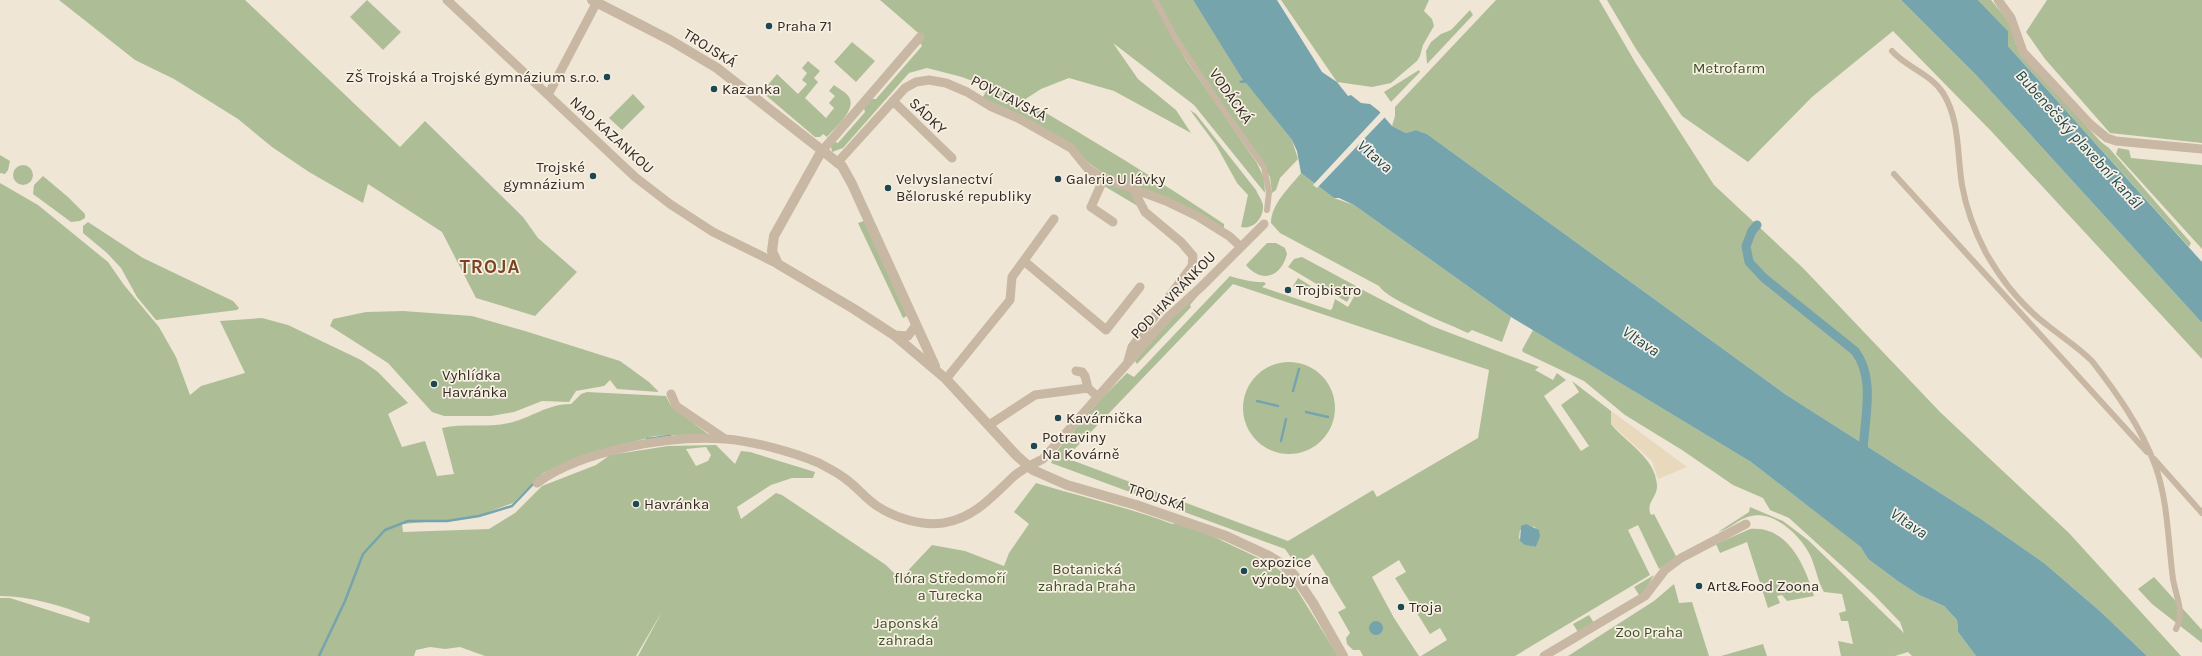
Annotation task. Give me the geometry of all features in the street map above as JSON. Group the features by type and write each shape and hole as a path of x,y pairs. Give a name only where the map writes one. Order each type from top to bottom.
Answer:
{"street":[{"name":"NAD KAZANKOU","path":"448,0 630,172 670,204 713,232 778,264"},
{"name":"VODÁCKÁ","path":"1155,0 1176,39 1222,108 1264,166 1269,192 1267,210"},
{"path":"1998,0 2011,18 2023,52 2090,124 2107,138 2116,141 2202,149"},
{"path":"548,96 596,1"},
{"name":"TROJSKÁ","path":"596,1 670,40 717,68 846,171 938,371"},
{"path":"778,264 772,251 774,236 821,152 920,37"},
{"path":"1892,51 1902,60 1928,76 1947,100 1954,120 1967,205 1979,238 1994,266 2015,296 2092,361 2135,423 2151,455 2155,465 2163,500 2173,580 2181,614 2176,629"},
{"name":"POVLTAVSKÁ","path":"893,101 905,88 916,82 928,80 946,83 967,92 990,106 1020,119 1071,148 1088,169 1104,178 1132,187 1197,216 1230,236 1240,246"},
{"name":"SÁDKY","path":"837,163 893,101 952,158"},
{"path":"1894,174 2202,512"},
{"path":"1104,178 1091,207 1114,222"},
{"name":"POD HAVRÁNKOU","path":"1127,364 1132,347 1192,266 1193,256 1176,237 1145,212 1132,187"},
{"path":"946,379 1010,300 1012,277 1054,219"},
{"path":"1240,246 1264,224"},
{"name":"POD HAVRÁNKOU","path":"537,483 546,476 594,456 658,441 725,439 773,448 818,463 846,479 876,506 898,517 926,524 959,520 975,511 996,495 1015,476 1043,459 1169,316 1201,287 1240,246"},
{"path":"1024,261 1106,330 1140,287"},
{"name":"TROJSKÁ","path":"778,264 854,309 894,335 938,371 1029,467 1067,485 1166,515 1226,536 1269,556 1294,575 1313,603 1344,656"},
{"path":"894,335 908,336 916,325"},
{"path":"1076,371 1082,372 1085,376 1088,388 1098,397"},
{"path":"989,425 1035,395 1088,388"},
{"name":"POD HAVRÁNKOU","path":"671,394 676,406 725,439"},
{"path":"1544,656 1645,596 1665,570 1681,558 1746,524"}],"green space":[{"path":"59,0 245,0 400,147 425,121 523,217 538,238 577,272 535,316 476,298 442,232 368,184 363,203 309,172 272,147 238,119 174,79 135,60"},
{"path":"367,0 401,32 383,50 350,17"},
{"path":"880,0 1152,0 1186,60 1257,163 1264,178 1265,193 1194,105 1113,43 1138,79 1176,110 1191,133 1114,91 1069,78 1041,89 1024,100 1175,192 1224,224 1224,229 1140,187 1104,173 1091,165 1077,151 982,99 988,87 962,77 927,68 909,73 843,148 832,152 831,146 835,142 838,143 865,112 864,108 872,99 876,99 922,46 920,43 924,38"},
{"path":"1155,0 1193,0 1244,80 1292,140 1298,159 1280,178 1276,190 1272,193 1270,177 1264,167 1222,108"},
{"path":"1281,0 1429,0 1424,11 1432,19 1434,26 1423,45 1417,61 1391,83 1372,87 1337,82"},
{"path":"1496,0 1599,0 1635,62 1714,185 1803,268 1940,412 2069,533 2181,656 2147,656 2101,612 2044,563 1981,519 1785,394 1427,134 1416,130 1406,133 1392,126 1395,116 1395,107"},
{"name":"Metrofarm","path":"1607,0 1901,0 1977,76 2202,323 2202,359 1992,132 1893,31 1812,97 1748,162 1682,116 1636,49"},
{"path":"1978,0 1991,0 2006,18 2030,64 2101,142 2109,148 2191,243 2189,247 2008,46 2008,31"},
{"path":"2047,0 2202,0 2202,143 2110,133 2045,59 2026,32"},
{"path":"1470,10 1473,15 1427,64 1426,51 1431,42 1441,34 1451,30"},
{"path":"852,42 875,61 856,82 834,62"},
{"path":"808,61 820,71 814,78 818,82 805,98 826,118 834,108 829,103 835,96 829,91 834,85 848,95 851,102 844,118 827,137 823,134 820,137 815,137 762,92 777,74 798,94 807,84 802,80 807,73 802,68"},
{"path":"1419,70 1420,72 1391,102 1384,92"},
{"path":"633,94 645,107 622,130 609,118"},
{"path":"1190,110 1196,114 1256,190 1263,205 1263,210 1257,222 1250,227 1241,227 1248,195 1237,183 1216,145"},
{"path":"2118,148 2129,150 2131,158 2202,165 2202,249 2116,154"},
{"path":"0,155 10,161 8,170 5,174 0,173"},
{"path":"23,165 30,168 33,175 30,182 23,185 16,182 13,175 16,168"},
{"path":"1301,173 1334,198 1354,205 1511,317 1502,342 1472,330 1468,333 1407,305 1385,292 1379,286 1280,233 1271,223 1274,209 1282,196"},
{"path":"43,176 68,197 85,214 85,218 80,221 71,222 33,194 34,185"},
{"path":"1107,180 1130,190 1141,208 1104,186"},
{"path":"0,183 38,205 108,262 124,285 159,327 176,357 190,395 201,386 245,373 220,321 262,318 288,325 361,360 378,372 408,403 388,414 402,447 425,441 437,476 454,474 442,428 509,423 554,406 571,404 581,394 587,392 666,396 671,406 708,434 654,436 590,454 543,473 513,503 472,518 402,524 403,532 489,529 515,513 542,486 596,465 610,455 668,446 716,445 735,464 741,451 750,452 815,472 813,478 792,478 771,485 737,507 741,519 776,493 782,495 886,565 900,579 932,545 965,551 1004,566 1009,553 1029,524 1014,512 1036,483 1121,507 1172,524 1177,523 1212,536 1263,560 1261,564 1267,567 1272,565 1289,577 1338,656 638,656 663,610 636,656 485,656 460,647 445,649 430,647 416,650 414,656 0,656 0,598 10,598 89,623 90,617 46,602 11,596 0,596","holes":["706,447 711,455 708,461 696,466 686,449"]},
{"path":"864,221 907,316 903,318 858,223"},
{"path":"88,222 143,258 233,301 239,308 237,310 156,320 137,297 121,268 107,253 83,233 83,226"},
{"path":"1267,243 1276,243 1285,248 1287,254 1284,262 1276,273 1264,276 1258,275 1246,265"},
{"path":"1302,257 1356,286 1347,302 1288,267 1294,259"},
{"path":"1230,276 1257,282 1264,282 1266,284 1262,287 1330,310 1332,309 1335,299 1348,307 1359,288 1432,326 1539,367 1535,370 1553,380 1557,373 1566,380 1544,396 1581,451 1589,446 1561,405 1579,392 1572,381 1611,411 1611,424 1646,458 1651,466 1655,475 1657,489 1650,507 1651,515 1654,514 1677,558 1659,569 1638,525 1628,530 1650,575 1515,656 1421,656 1447,640 1440,628 1430,634 1395,578 1406,572 1399,560 1372,577 1394,618 1419,656 1363,656 1360,650 1353,650 1347,644 1346,638 1350,633 1338,612 1346,608 1313,554 1297,566 1285,549 1051,463 1052,461 1050,459 1100,400 1127,373 1134,377","holes":["1233,284 1489,370 1478,438 1377,497 1373,490 1288,541 1066,458","1528,526 1535,527 1539,535 1536,547 1527,545 1519,538 1520,530"]},
{"path":"1298,278 1311,286 1309,292 1293,286"},
{"path":"1201,292 1190,305 1191,307 1137,364 1135,361 1175,313"},
{"path":"403,311 472,316 620,361 649,382 659,392 617,389 610,380 604,386 576,391 569,402 542,401 514,412 491,416 444,416 432,412 388,363 330,326 333,319 366,312"},
{"path":"1533,330 1751,462 1862,547 1868,559 1919,595 1944,606 1957,620 1958,632 1976,656 1912,656 1908,652 1895,656 1841,656 1838,641 1853,644 1848,621 1841,621 1839,613 1846,611 1842,594 1824,592 1807,549 1795,534 1787,527 1770,517 1760,516 1747,517 1738,521 1727,529 1718,532 1749,512 1750,507 1783,521 1808,540 1904,633 1900,622 1874,595 1789,518 1770,510 1763,498 1733,485 1682,450 1625,415 1584,381 1523,352 1522,350"},
{"path":"1289,362 1307,365 1322,375 1332,390 1335,408 1332,426 1322,441 1307,451 1289,454 1271,451 1256,441 1246,426 1243,408 1246,390 1256,375 1271,365"},
{"path":"1750,529 1763,529 1774,533 1784,540 1800,560 1814,596 1787,601 1782,595 1777,596 1780,603 1768,608 1747,542 1720,553 1716,544"},
{"path":"1654,575 1644,592 1639,595 1634,587"},
{"path":"2154,577 2202,630 2202,643 2152,604 2138,589"},
{"name":"Zoo Praha","path":"1674,584 1679,603 1692,602 1709,656 1568,656 1654,601"},
{"path":"1589,615 1594,623 1578,632 1573,624"},
{"name":"Zoo Praha","path":"1763,644 1767,656 1721,656"}],"shaded area":[{"path":"1611,411 1687,467 1658,479 1652,461 1611,424"}],"water":[{"name":"Vltava","path":"1193,0 1277,0 1322,72 1337,82 1348,96 1351,95 1361,103 1370,104 1379,111 1392,126 1406,133 1416,130 1427,134 1785,394 1981,519 2044,563 2101,612 2147,656 1976,656 1958,632 1957,620 1944,606 1919,595 1868,559 1861,547 1751,462 1511,317 1354,205 1339,198 1334,198 1301,173 1297,151 1292,140 1246,83 1240,83 1239,81 1243,80"},
{"name":"Bubenečský plavební kanál","path":"1901,0 1978,0 2008,31 2008,46 2202,262 2202,323 1977,76"},
{"path":"1526,524 1539,530 1540,536 1536,547 1525,545 1520,541 1521,526"},
{"path":"1376,621 1381,623 1383,628 1381,633 1376,635 1371,633 1369,628 1371,623"}],"pier":[{"path":"1382,111 1386,116 1317,188 1313,185"}],"waterway":[{"path":"1757,225 1752,231 1746,246 1749,262 1764,278 1855,351 1862,362 1866,375 1867,388 1863,456"},
{"path":"1293,391 1299,369"},
{"path":"1257,401 1278,406"},
{"path":"1306,412 1328,417"},
{"path":"1281,441 1286,419"},
{"path":"647,439 670,436"},
{"path":"319,656 345,601 363,554 385,530 408,521 447,521 479,516 512,506 535,482"}],"place":[{"name":"Praha 71","path":"769,26"},
{"name":"ZŠ Trojská a Trojské gymnázium s.r.o.","path":"607,77"},
{"name":"Kazanka","path":"714,89"},
{"name":"Trojské gymnázium","path":"593,176"},
{"name":"Galerie U lávky","path":"1058,179"},
{"name":"Velvyslanectví Běloruské republiky","path":"888,188"},
{"name":"Trojbistro","path":"1288,290"},
{"name":"Vyhlídka Havránka","path":"434,384"},
{"name":"Kavárnička","path":"1058,418"},
{"name":"Potraviny Na Kovárně","path":"1034,446"},
{"name":"Havránka","path":"636,504"},
{"name":"expozice výroby vína","path":"1244,571"},
{"name":"Art&Food Zoona","path":"1699,586"},
{"name":"Troja","path":"1401,607"}],"district":[{"name":"TROJA","path":"490,267"}],"park label":[{"name":"Botanická zahrada Praha","path":"1087,578"},
{"name":"flóra Středomoří a Turecka","path":"950,586"},
{"name":"Japonská zahrada","path":"906,632"}]}
